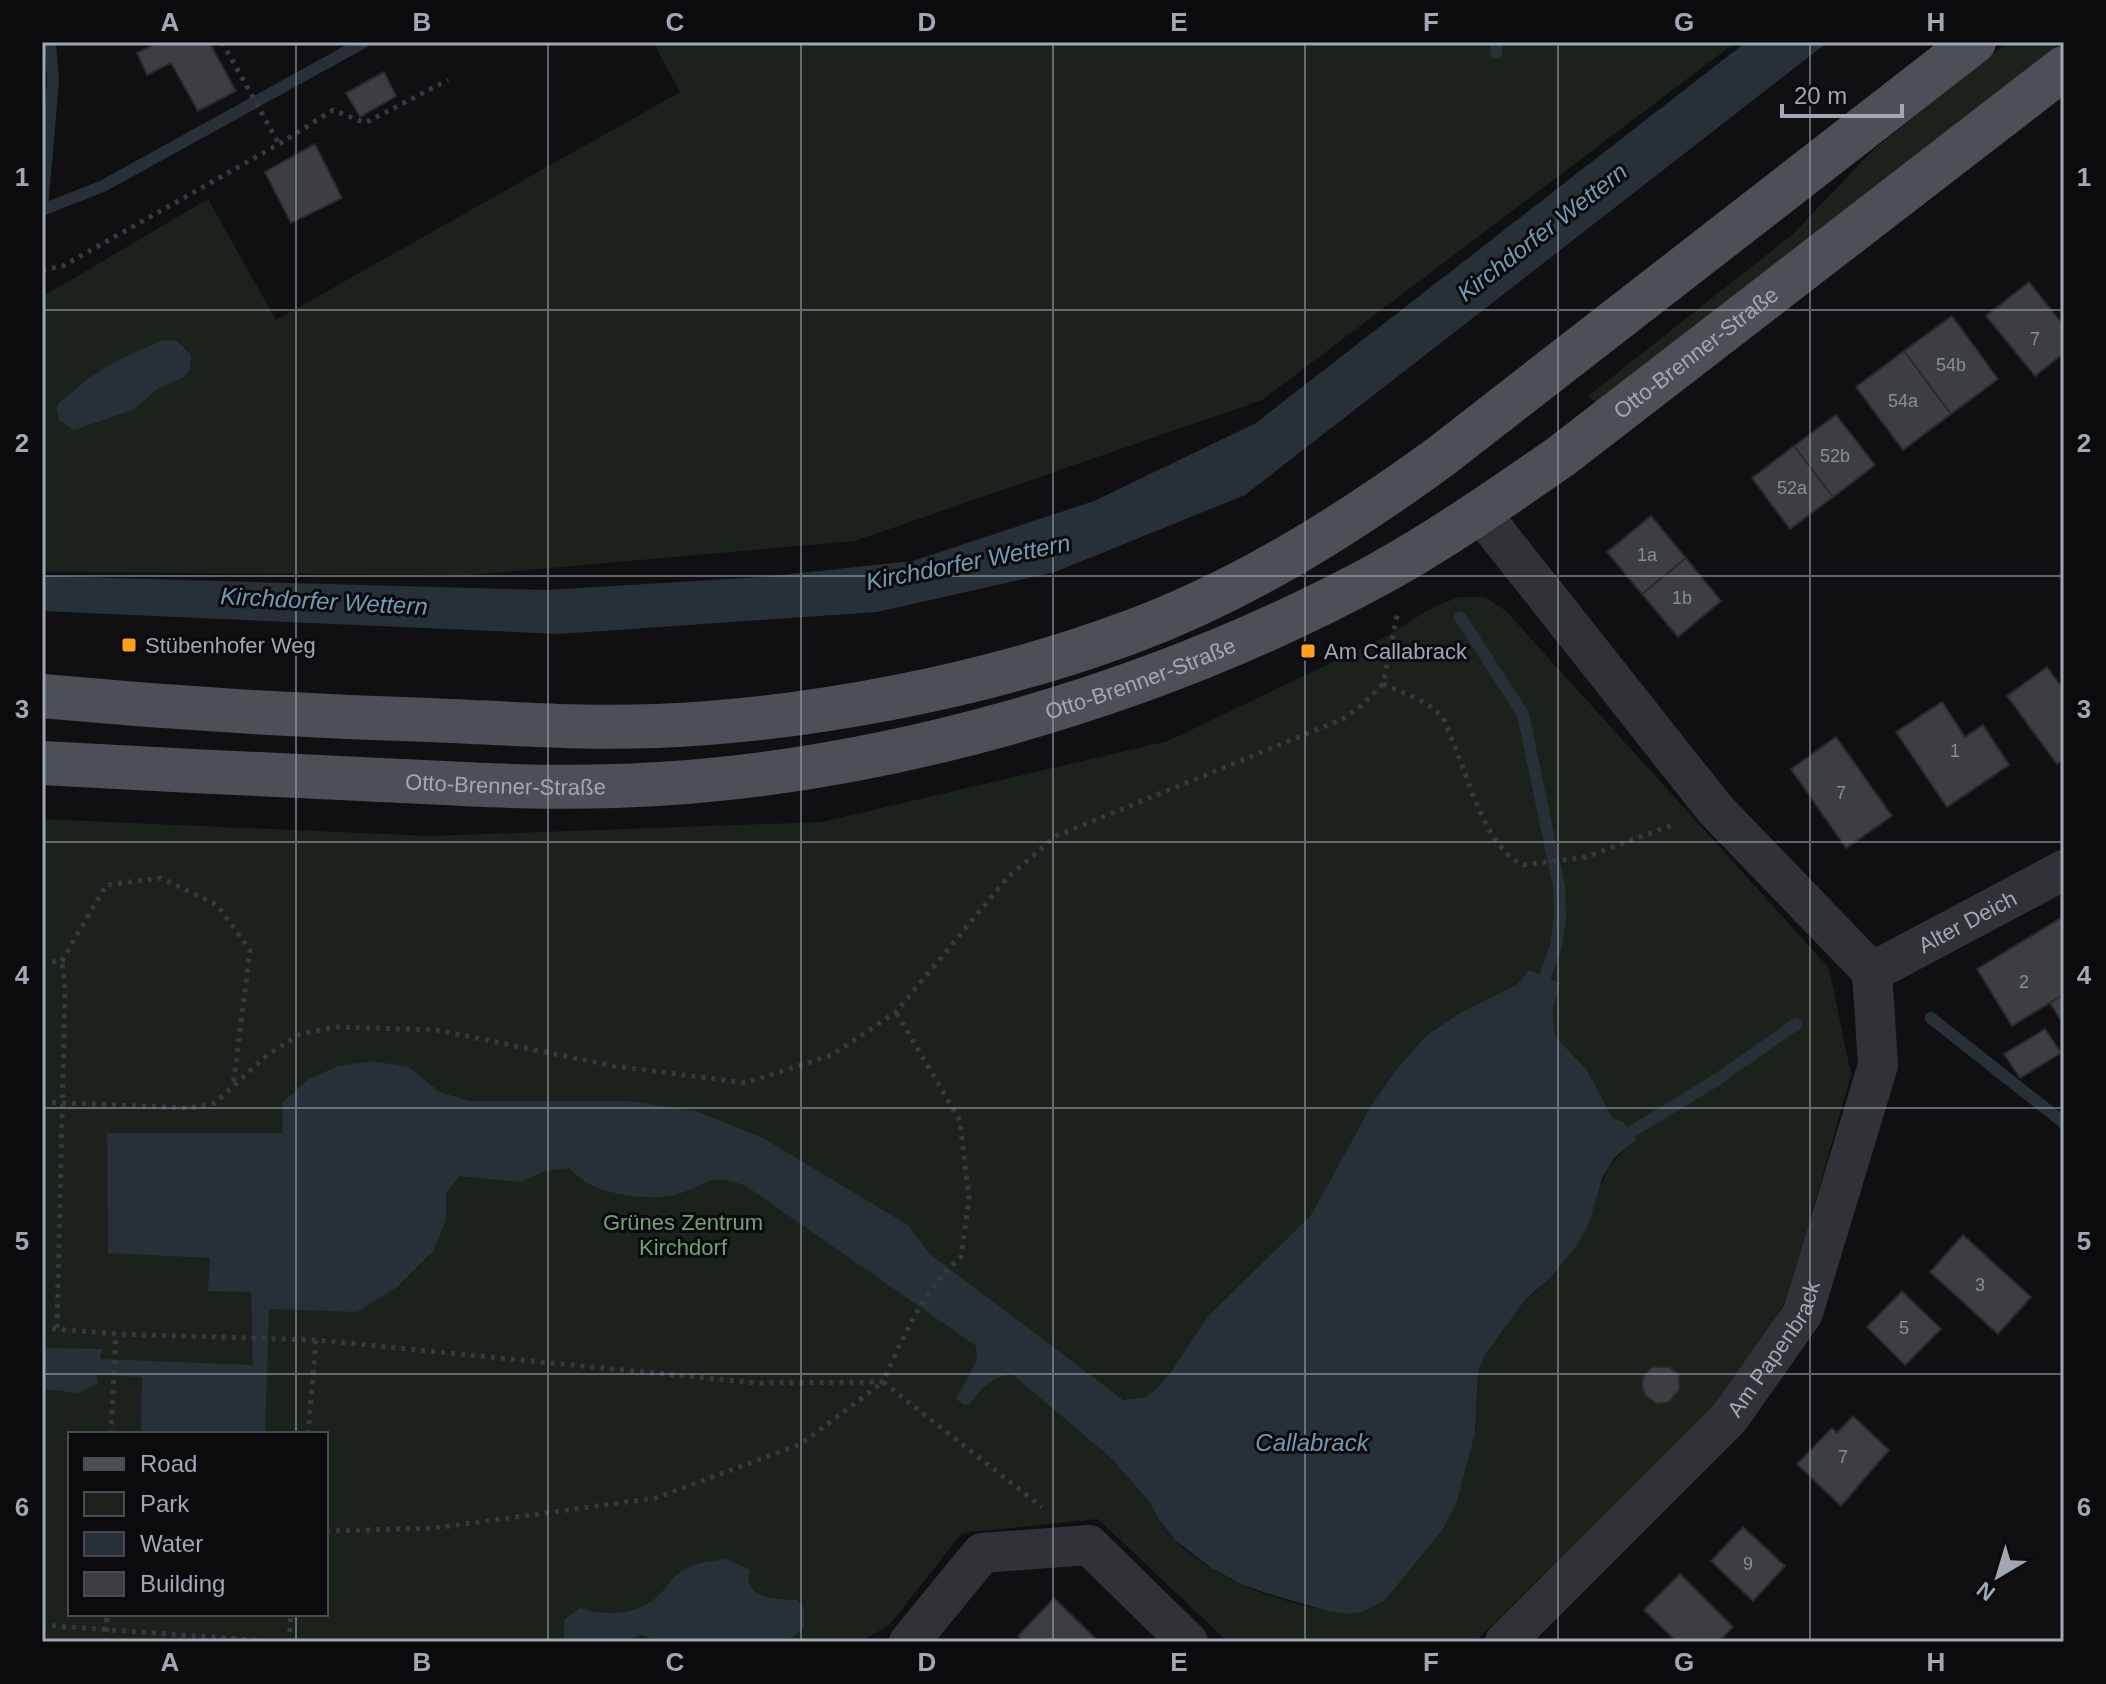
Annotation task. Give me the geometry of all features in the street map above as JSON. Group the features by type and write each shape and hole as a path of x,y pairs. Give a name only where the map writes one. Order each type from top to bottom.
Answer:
{"main road":[{"name":"Otto-Brenner-Straße","path":"42,696 238,713 575,726 656,726 811,712 978,677 1128,633 1270,567 1358,516 1440,457 1974,42"},
{"name":"Otto-Brenner-Straße","path":"42,763 469,784 618,786 753,774 857,758 965,734 1122,688 1172,670 1331,599 1408,558 1480,512 1560,457 2064,68"},
{"path":"1440,457 1480,512"}],"street":[{"path":"1480,512 1715,809 1872,972"},
{"name":"Alter Deich","path":"1872,972 2064,870"},
{"name":"Am Papenbrack","path":"1505,1642 1730,1417 1803,1313 1878,1065 1872,972"},
{"path":"909,1642 982,1553 1089,1545 1188,1642"}],"path":[{"path":"222,42 279,144"},
{"path":"42,270 63,266 279,144 333,110 365,123 448,80"},
{"path":"42,1102 189,1108 215,1103 266,1056 300,1034 335,1027 437,1030 614,1066 745,1083 832,1055 896,1012 1008,877 1056,836 1343,719 1361,706 1383,684 1399,608"},
{"path":"1383,684 1424,704 1444,720 1484,822 1505,852 1523,865 1586,857 1715,809"},
{"path":"57,1328 65,991 62,961 106,885 161,878 217,905 250,950 233,1087"},
{"path":"42,963 62,961"},
{"path":"328,1531 435,1528 656,1498 801,1444 883,1382 914,1315 948,1268 961,1257 969,1199 960,1121 896,1012"},
{"path":"42,1328 272,1341 316,1340 757,1383 883,1382 1089,1545"},
{"path":"111,1432 116,1334"},
{"path":"308,1432 316,1340"},
{"path":"106,1642 107,1616"},
{"path":"289,1642 291,1616"},
{"path":"42,1625 281,1642"}],"green space":[{"path":"653,42 1736,42 1262,400 855,541 470,575 42,572 42,297 208,199 276,320 680,92"},
{"path":"2008,42 2063,42 1598,404 1588,396 1793,234 1874,149"},
{"name":"Grünes Zentrum Kirchdorf","path":"1458,597 1485,597 1506,611 1829,968 1851,1075 1788,1298 1719,1401 1475,1642 1228,1642 1098,1519 962,1533 891,1623 862,1642 42,1642 42,819 430,836 822,822 1168,741 1389,635 1428,610","holes":["1529,970 1553,1009 1555,1036 1587,1070 1613,1119 1636,1140 1614,1161 1580,1224 1536,1292 1525,1300 1485,1355 1478,1372 1475,1433 1347,1614 1262,1593 1207,1566 1183,1548 1149,1502 1123,1400 1145,1397 1156,1389 1209,1315 1311,1215 1372,1104 1396,1070 1460,1013 1516,985"]}],"water":[{"name":"Kirchdorfer Wettern","path":"1746,42 1828,42 1245,495 1055,572 877,612 559,634 42,611 42,576 547,590 762,577 913,561 1094,501 1256,423"},
{"path":"164,340 177,341 191,355 190,370 183,378 157,389 135,409 74,430 59,420 56,407 85,381 117,361"},
{"name":"Callabrack","path":"1529,970 1560,983 1553,1009 1555,1036 1587,1070 1613,1119 1623,1121 1636,1140 1615,1157 1602,1179 1589,1223 1577,1245 1551,1277 1525,1300 1485,1355 1478,1372 1475,1433 1456,1504 1443,1529 1385,1600 1362,1612 1347,1614 1328,1611 1269,1594 1211,1568 1175,1540 1148,1500 1111,1458 1012,1374 993,1381 970,1404 964,1405 956,1399 977,1360 976,1346 746,1186 722,1180 666,1197 643,1197 598,1188 569,1168 545,1171 521,1182 460,1176 446,1193 446,1220 433,1251 397,1287 357,1312 269,1309 265,1432 141,1432 142,1377 96,1375 98,1383 79,1393 42,1389 42,1348 102,1349 100,1359 253,1365 251,1292 208,1291 210,1258 108,1253 107,1133 283,1133 282,1103 309,1079 338,1066 373,1061 408,1067 440,1092 469,1101 629,1101 696,1111 763,1138 908,1225 930,1254 1123,1400 1145,1397 1173,1369 1209,1315 1311,1215 1372,1104 1426,1036 1460,1013 1516,985"},
{"path":"727,1559 750,1570 749,1580 756,1592 771,1598 797,1600 804,1608 804,1628 786,1642 662,1642 642,1635 620,1642 564,1642 564,1620 580,1608 620,1613 639,1608 657,1597 684,1570"}],"building":[{"path":"158,42 209,42 236,91 198,111 171,63 147,75 137,53"},
{"path":"384,72 396,96 360,117 346,93"},
{"path":"315,144 342,198 291,223 265,172"},
{"path":"2029,282 2064,326 2064,353 2035,376 1986,316"},
{"path":"1952,316 1998,379 1951,414 1904,351"},
{"path":"1904,351 1951,414 1903,450 1856,387"},
{"path":"1836,415 1875,465 1833,497 1794,446"},
{"path":"1794,446 1833,497 1790,529 1752,478"},
{"path":"1651,516 1686,558 1642,594 1607,552"},
{"path":"1686,558 1721,601 1678,637 1642,594"},
{"path":"2047,667 2064,690 2064,759 2057,764 2007,696"},
{"path":"1942,702 1965,737 1983,725 2009,765 1947,807 1896,732"},
{"path":"1836,737 1892,816 1846,848 1791,769"},
{"path":"2064,916 2064,994 2012,1026 1977,969"},
{"path":"2064,994 2064,1025 2050,1003"},
{"path":"2045,1029 2061,1053 2020,1078 2004,1054"},
{"path":"1963,1235 2031,1297 1998,1334 1930,1272"},
{"path":"1902,1291 1941,1329 1905,1365 1867,1327"},
{"path":"1652,1367 1669,1367 1679,1374 1679,1390 1669,1402 1657,1404 1645,1395 1643,1377"},
{"path":"1853,1416 1889,1450 1841,1506 1797,1464 1832,1428 1837,1433"},
{"path":"1743,1527 1785,1566 1753,1601 1711,1561"},
{"path":"1680,1574 1733,1627 1718,1642 1677,1642 1644,1610"},
{"path":"1054,1598 1096,1639 1093,1642 1024,1642 1018,1636"}],"waterway":[{"path":"42,208 53,81 50,42"},
{"path":"42,210 103,186 364,42"},
{"path":"1496,53 1497,42"},
{"path":"1460,617 1523,714 1559,887 1560,917 1556,946 1545,977"},
{"path":"1931,1018 2064,1123"},
{"path":"1631,1132 1715,1081 1796,1024"}],"place":[{"name":"Stübenhofer Weg","path":"129,645"},
{"name":"Am Callabrack","path":"1308,651"}]}
